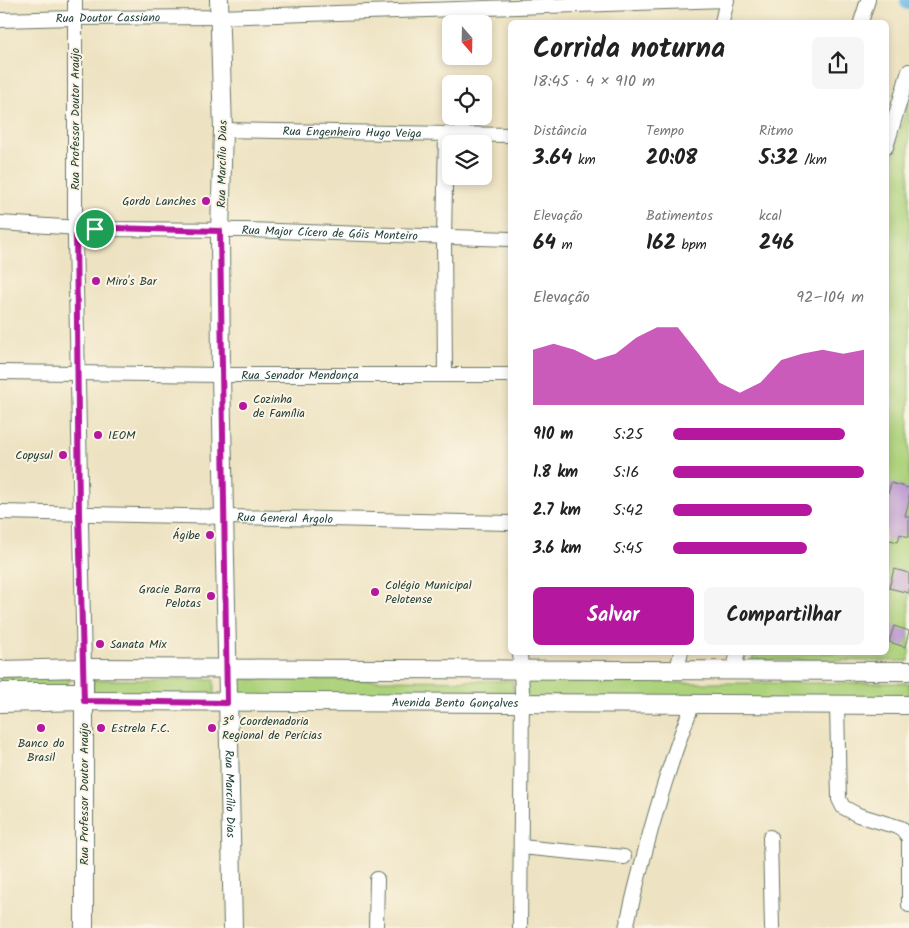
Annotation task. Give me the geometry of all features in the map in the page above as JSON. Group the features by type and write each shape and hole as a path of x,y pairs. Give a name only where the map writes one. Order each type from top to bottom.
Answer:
{"main road":[{"name":"Rua Marcílio Dias","path":"219,9 223,130 220,231 221,375 233,928"},
{"name":"Rua Professor Doutor Araújo","path":"84,668 84,928"},
{"path":"0,670 227,668 909,671"},
{"name":"Avenida Bento Gonçalves","path":"0,703 84,696 227,703 909,705"}],"street":[{"name":"Rua Professor Doutor Araújo","path":"75,0 79,513 84,668"},
{"name":"Rua Doutor Cassiano","path":"0,20 75,18 219,9 726,0"},
{"path":"722,20 726,0"},
{"path":"862,20 868,0"},
{"path":"889,137 909,71"},
{"name":"Rua Engenheiro Hugo Veiga","path":"223,130 508,135"},
{"path":"445,374 444,238 446,134"},
{"name":"Rua Major Cícero de Góis Monteiro","path":"0,223 76,227 245,230 508,239"},
{"name":"Rua Senador Mendonça","path":"0,372 221,375 508,375"},
{"name":"Rua General Argolo","path":"0,512 508,523"},
{"path":"520,655 522,703 520,928"},
{"path":"677,670 680,655"},
{"path":"733,671 737,655"},
{"path":"0,690 84,696"},
{"path":"626,928 655,814 677,743 692,703"},
{"path":"837,704 839,799 843,807 858,815 901,828 908,838 909,905"},
{"path":"770,837 772,928"},
{"path":"521,847 624,857"},
{"path":"376,928 377,879"}],"green space":[{"path":"909,100 909,661 752,660 753,655 889,655 889,169"},
{"path":"0,675 69,675 68,699 0,698"},
{"path":"233,679 513,681 513,701 233,699"},
{"path":"93,680 214,680 214,699 93,699"},
{"path":"526,680 686,683 909,683 909,703 526,700"}],"building":[{"path":"891,483 909,488 909,501 905,516 909,517 909,537 900,534 898,542 889,540 889,490"},
{"path":"894,569 909,573 909,593 889,588"},
{"path":"894,626 909,631 905,647 889,642"}],"place":[{"name":"Gordo Lanches","path":"206,201"},
{"name":"Miro's Bar","path":"96,281"},
{"name":"Cozinha de Família","path":"243,406"},
{"name":"IEOM","path":"98,435"},
{"name":"Copysul","path":"63,455"},
{"name":"Ágibe","path":"210,535"},
{"name":"Colégio Municipal Pelotense","path":"375,592"},
{"name":"Gracie Barra Pelotas","path":"211,596"},
{"name":"Sanata Mix","path":"100,644"},
{"name":"Banco do Brasil","path":"41,728"},
{"name":"Estrela F.C.","path":"101,728"},
{"name":"3ª Coordenadoria Regional de Perícias","path":"212,728"}],"route":[{"path":"76,227 95,229 220,231 227,703 84,701 75,240 76,227"}]}
